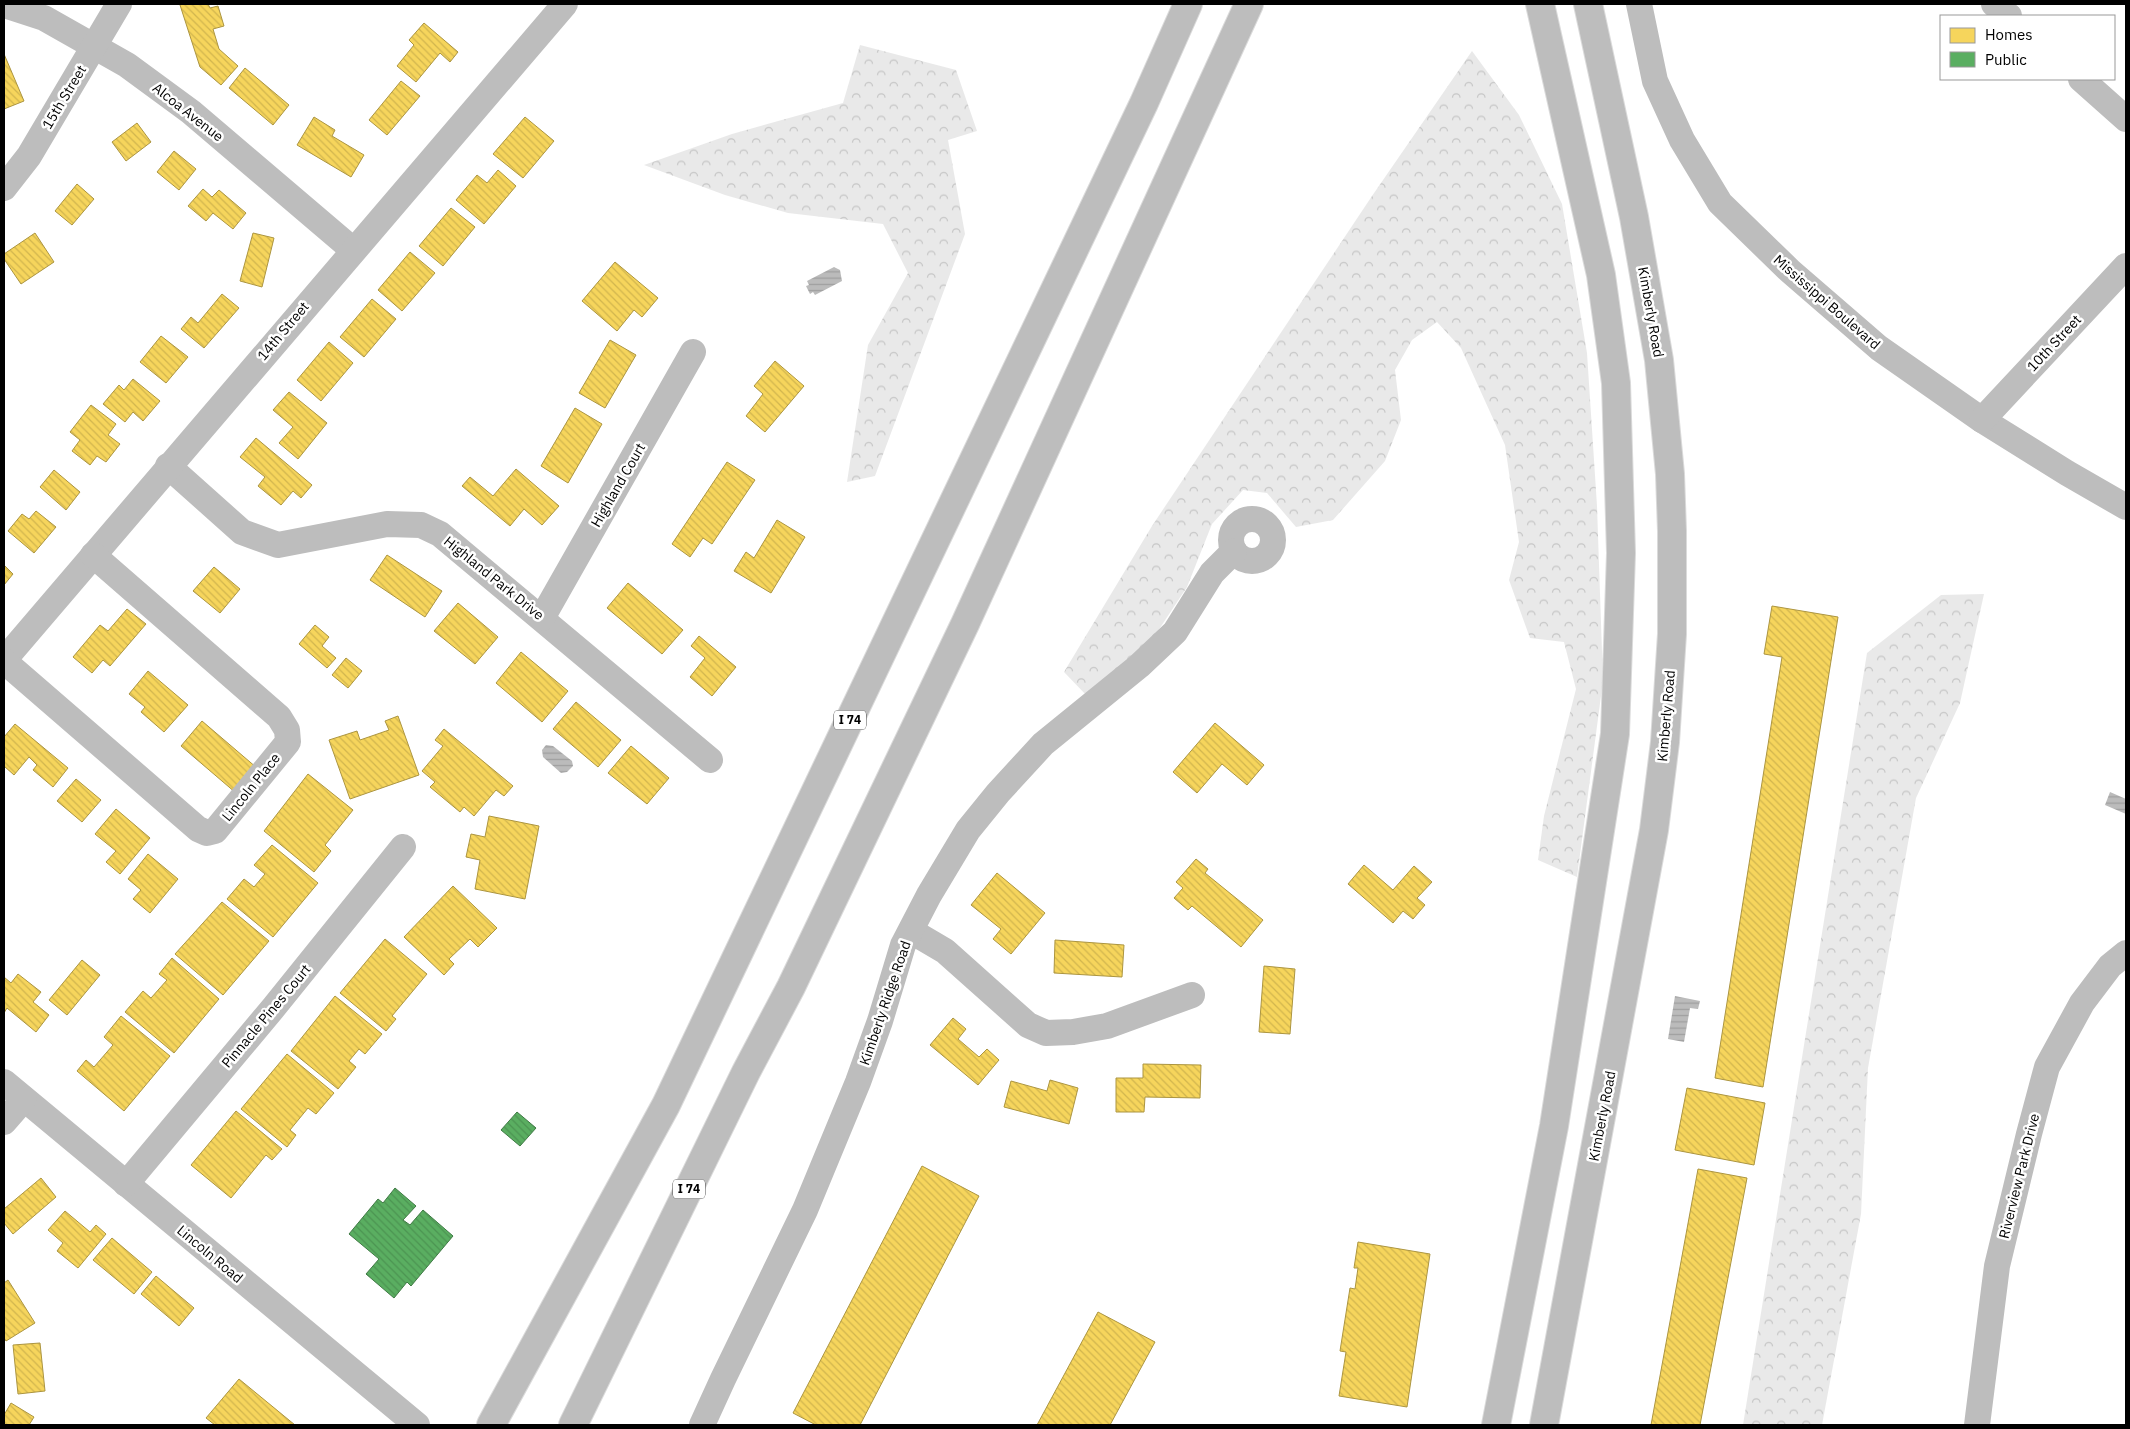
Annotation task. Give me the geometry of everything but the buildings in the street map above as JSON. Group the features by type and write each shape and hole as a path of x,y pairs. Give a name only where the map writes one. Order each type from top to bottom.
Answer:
{"main road":[{"name":"I 74","path":"491,1425 671,1096 1135,121 1188,4"},
{"name":"I 74","path":"572,1425 746,1072 791,987 965,624 1249,4"},
{"path":"1496,1425 1554,1126 1615,734 1622,552 1616,383 1601,275 1540,4"},
{"name":"Kimberly Road","path":"1544,1425 1654,830 1665,742 1672,634 1670,474 1660,360 1634,217 1588,4"}],"street":[{"name":"15th Street","path":"4,188 29,156 119,4"},
{"name":"14th Street","path":"4,660 565,4"},
{"name":"Mississippi Boulevard","path":"1639,4 1655,81 1682,140 1720,203 1790,271 1879,348 1982,420 2067,473 2126,506"},
{"path":"1994,4 2008,15"},
{"name":"Alcoa Avenue","path":"4,6 44,18 127,65 191,112 353,250"},
{"path":"2082,80 2126,118"},
{"name":"10th Street","path":"1982,420 2126,266"},
{"name":"Highland Court","path":"542,618 693,352"},
{"name":"Highland Park Drive","path":"168,466 242,532 278,544 388,524 421,525 440,534 710,760"},
{"name":"Kimberly Ridge Road","path":"702,1425 806,1210 858,1082 880,1021 903,945 929,895 968,830 998,793 1043,744 1139,666 1175,632 1212,573 1234,551"},
{"name":"Lincoln Place","path":"4,660 198,829 207,833 215,831 288,742 287,730 279,717 93,555"},
{"name":"Pinnacle Pines Court","path":"126,1184 274,1007 403,847"},
{"path":"911,931 945,952 1028,1025 1046,1033 1073,1032 1108,1026 1192,995"},
{"name":"Riverview Park Drive","path":"1977,1425 1997,1266 2047,1067 2082,1002 2110,966 2126,953"},
{"name":"Lincoln Road","path":"4,1082 410,1420"},
{"path":"4,1122 24,1100"}],"green space":[{"path":"860,45 956,70 977,131 948,140 965,234 875,476 847,482 868,345 908,273 883,224 788,213 725,195 644,165 732,134 843,103"},
{"path":"1472,51 1519,115 1562,204 1587,353 1597,506 1603,681 1577,877 1538,860 1544,816 1576,689 1564,642 1530,638 1509,580 1519,542 1505,445 1461,348 1437,322 1412,340 1395,370 1401,420 1385,461 1333,520 1296,527 1267,493 1243,490 1212,524 1187,587 1150,643 1088,697 1064,672 1152,526 1372,196"},
{"path":"1984,594 1960,703 1916,798 1868,1068 1861,1214 1822,1425 1743,1425 1867,653 1941,595"}],"shaded area":[{"path":"834,267 840,270 842,281 815,295 813,292 810,294 806,286 809,285 807,281"},
{"path":"546,745 553,746 572,761 573,766 567,772 561,773 543,757 542,750"},
{"path":"2110,792 2126,799 2126,814 2105,805"},
{"path":"1675,996 1700,1001 1698,1009 1690,1008 1684,1042 1668,1039"}]}
